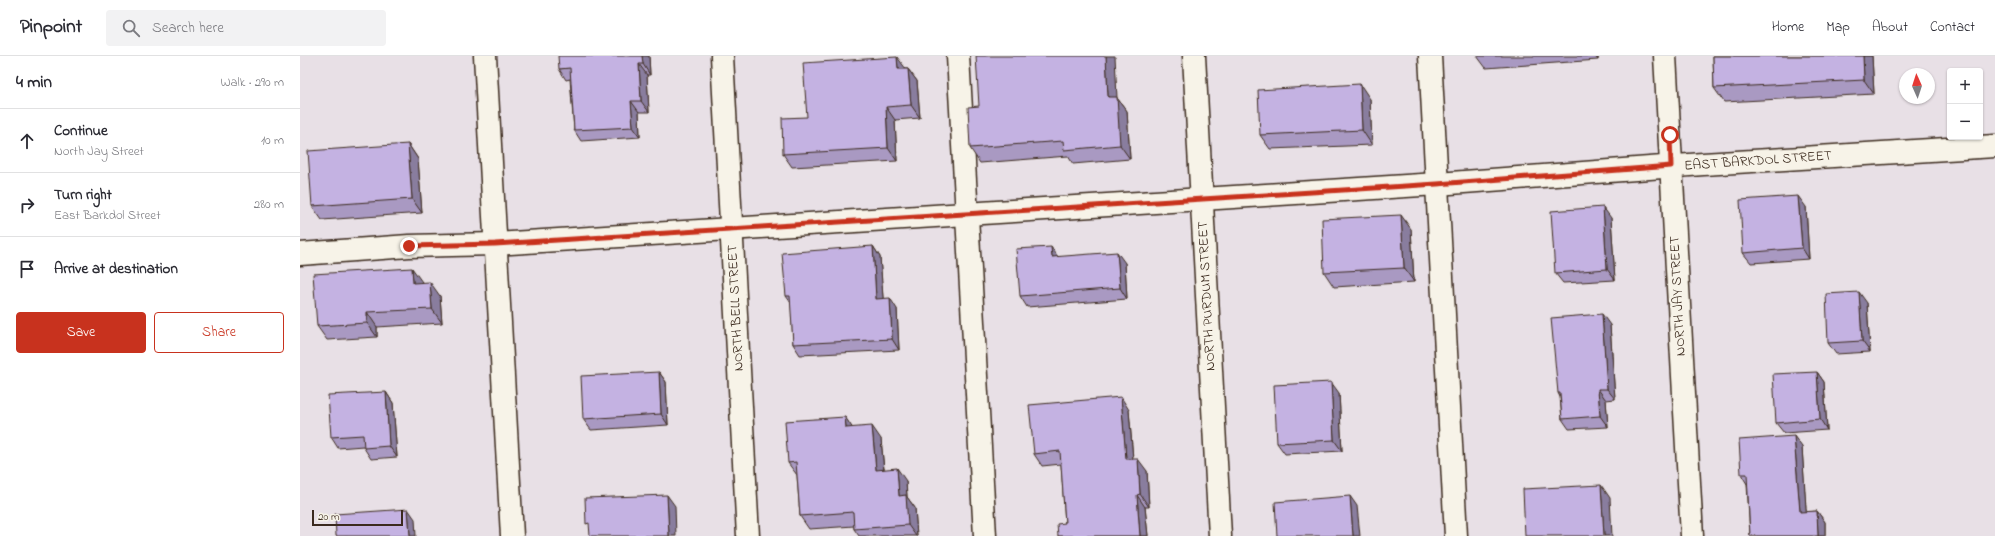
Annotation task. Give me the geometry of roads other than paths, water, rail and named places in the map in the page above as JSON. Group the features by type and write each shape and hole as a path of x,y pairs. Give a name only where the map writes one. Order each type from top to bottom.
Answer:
{"street":[{"path":"485,56 512,536"},
{"name":"NORTH BELL STREET","path":"722,56 748,536"},
{"path":"958,56 985,536"},
{"name":"NORTH PURDUM STREET","path":"1194,56 1220,536"},
{"path":"1430,56 1456,536"},
{"name":"NORTH JAY STREET","path":"1666,56 1692,536"},
{"name":"EAST BARKDOL STREET","path":"300,254 409,246 495,244 1437,184 1671,166 1995,146"}]}
